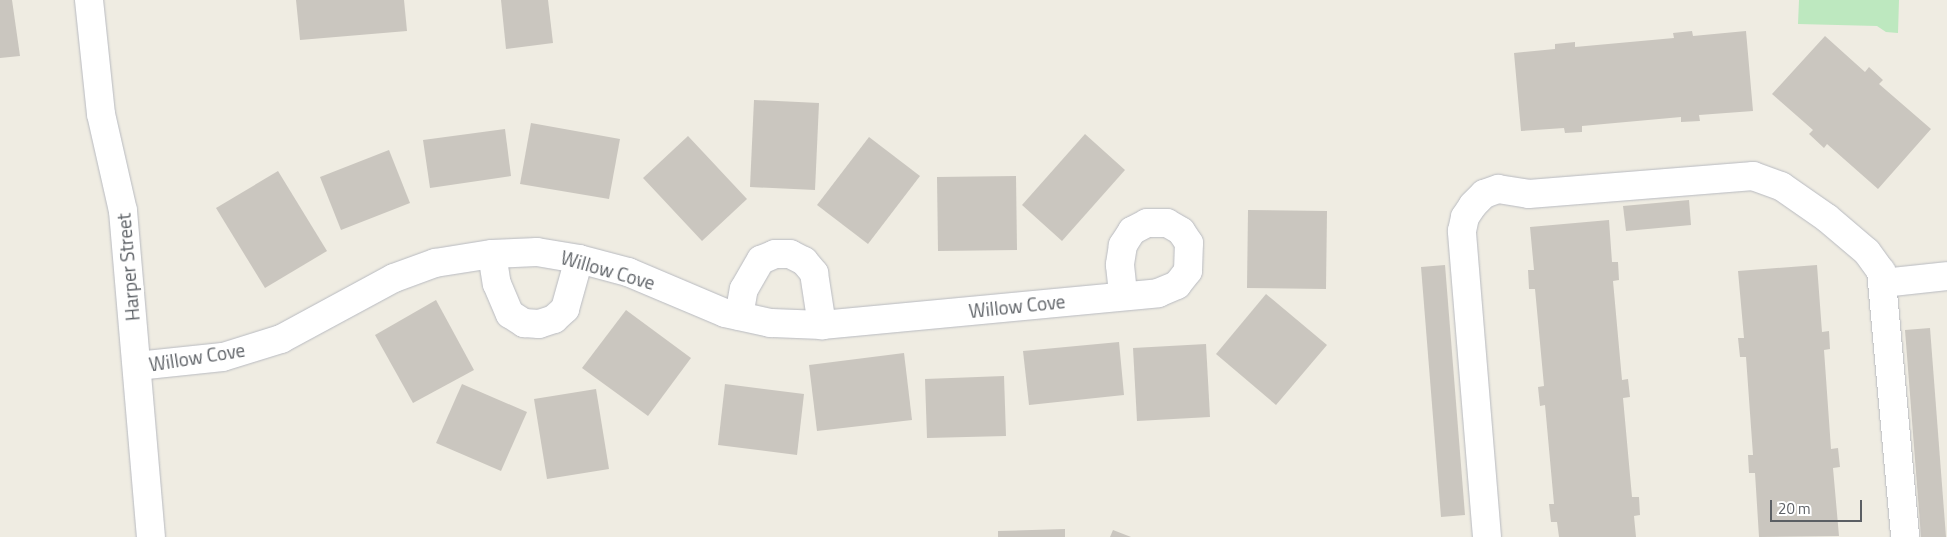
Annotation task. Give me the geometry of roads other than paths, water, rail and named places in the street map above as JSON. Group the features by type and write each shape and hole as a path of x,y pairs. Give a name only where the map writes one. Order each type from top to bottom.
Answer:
{"street":[{"name":"Harper Street","path":"89,0 101,114 123,211 151,537"},
{"path":"1487,537 1462,231 1465,217 1484,194 1498,189 1529,194 1753,176 1781,186 1827,218 1867,252 1880,271 1883,282 1905,537"},
{"name":"Willow Cove","path":"137,366 224,357 282,339 394,278 435,263 492,254 536,252 579,258 628,272 692,301 739,316 770,323 822,325 1123,296"},
{"path":"492,254 499,293 510,314 524,323 539,324 554,320 565,309 579,258"},
{"path":"739,316 744,289 761,260 775,254 790,254 804,261 814,272 822,325"},
{"path":"1883,282 1947,276"}]}
